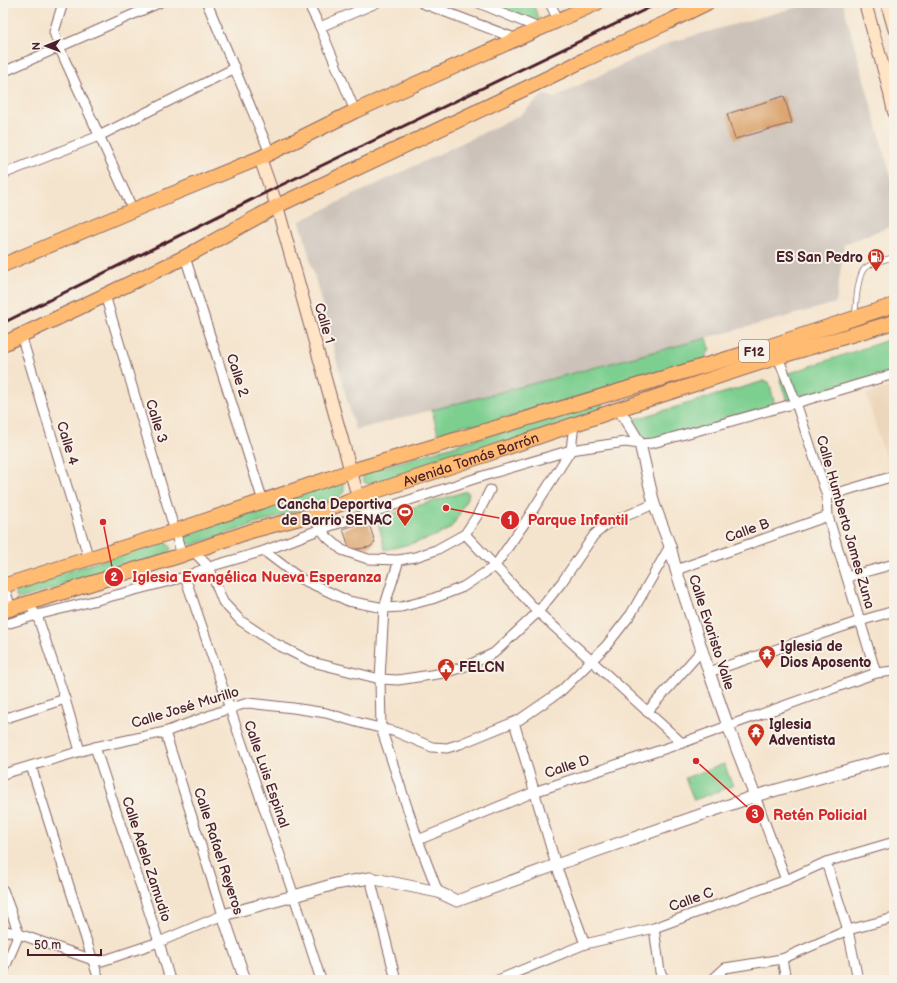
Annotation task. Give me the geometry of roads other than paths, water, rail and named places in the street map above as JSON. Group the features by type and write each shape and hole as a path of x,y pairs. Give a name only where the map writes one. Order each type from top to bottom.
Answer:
{"main road":[{"path":"3,265 265,155 355,111 597,3"},
{"path":"3,344 185,257 277,206 707,3"},
{"path":"865,3 890,80 894,112"},
{"path":"887,3 894,28"},
{"name":"Calle 1","path":"265,155 277,206 358,497"},
{"name":"Avenida Tomás Barrón","path":"3,586 175,531 351,471 767,347 894,305"},
{"name":"Avenida Tomás Barrón","path":"6,610 188,553 251,531 315,514 358,497 619,409 778,357 894,322"}],"street":[{"path":"63,3 54,32 59,47 133,210"},
{"path":"5,69 160,3"},
{"path":"207,3 235,68 265,155"},
{"path":"308,3 320,27 355,111"},
{"path":"320,27 376,3"},
{"path":"422,3 517,39"},
{"path":"479,3 541,29"},
{"path":"550,3 558,20"},
{"path":"3,174 99,136 235,68"},
{"name":"Calle 2","path":"185,257 263,501"},
{"name":"Calle 3","path":"105,295 175,531 188,553"},
{"name":"Calle 4","path":"21,335 89,559"},
{"name":"Calle Humberto James Zuna","path":"778,357 796,403 827,496 828,516 876,673"},
{"path":"3,625 36,615 185,577 210,567 264,551 321,530 483,476 571,450 625,442 640,444 653,443 894,374"},
{"name":"Calle Evaristo Valle","path":"613,393 619,409 640,444 654,504 670,546 676,570 709,672 786,880"},
{"path":"264,551 301,579 348,601 384,608 400,607 432,599 464,587 495,566 524,524 571,450 574,424"},
{"path":"827,496 894,476"},
{"path":"315,514 321,530 326,537 342,550 368,559 399,560 415,557 436,550 465,534 477,516 490,490"},
{"path":"188,553 210,567 223,602 241,621 274,643 312,662 380,679 398,680 444,673 469,665 494,652 538,612 562,582 594,535 607,524 654,504"},
{"name":"Calle B","path":"676,570 828,516"},
{"path":"465,534 538,612 682,743"},
{"name":"Calle José Murillo","path":"3,774 95,747 165,732 230,708 248,703 326,713 396,732 432,747 447,748 460,744 519,720 561,691 606,646 631,614 670,546"},
{"path":"399,560 384,608 380,679 381,728 418,840 438,892"},
{"path":"847,577 894,564"},
{"name":"Calle Luis Espinal","path":"185,577 294,896 321,980"},
{"path":"3,586 6,610"},
{"path":"26,604 36,615 66,699 80,751"},
{"path":"709,672 894,611"},
{"path":"647,712 702,650"},
{"name":"Calle D","path":"418,840 534,792 682,743 876,673 894,672"},
{"path":"3,719 66,699"},
{"path":"514,722 556,865 584,944"},
{"name":"Calle Rafael Reyeros","path":"165,732 245,980"},
{"name":"Calle Adela Zamudio","path":"95,747 170,980"},
{"path":"3,930 19,934 94,960 102,961 159,942 223,915 334,884 370,878 438,892 457,901 755,796 894,757"},
{"path":"31,766 94,960 99,980"},
{"name":"Calle C","path":"498,980 584,944 654,928 786,880 826,862 894,842"},
{"path":"826,862 848,930 858,980"},
{"path":"370,878 396,980"},
{"path":"3,890 19,934 3,972"},
{"path":"712,980 724,968 782,959 848,930 894,918"},
{"path":"654,928 660,972 665,980"},
{"path":"782,959 786,980"}],"lane":[{"path":"854,318 860,276 865,268 872,264 894,257"}],"railway":[{"path":"3,323 271,190 659,3"}],"place":[{"name":"ES San Pedro","path":"876,272"},
{"name":"Parque Infantil","path":"446,508"},
{"name":"Iglesia Evangélica Nueva Esperanza","path":"103,522"},
{"name":"Cancha Deportiva de Barrio SENAC","path":"405,527"},
{"name":"Iglesia de Dios Aposento","path":"767,669"},
{"name":"FELCN","path":"446,682"},
{"name":"Iglesia Adventista","path":"756,747"},
{"name":"Retén Policial","path":"696,761"}]}
